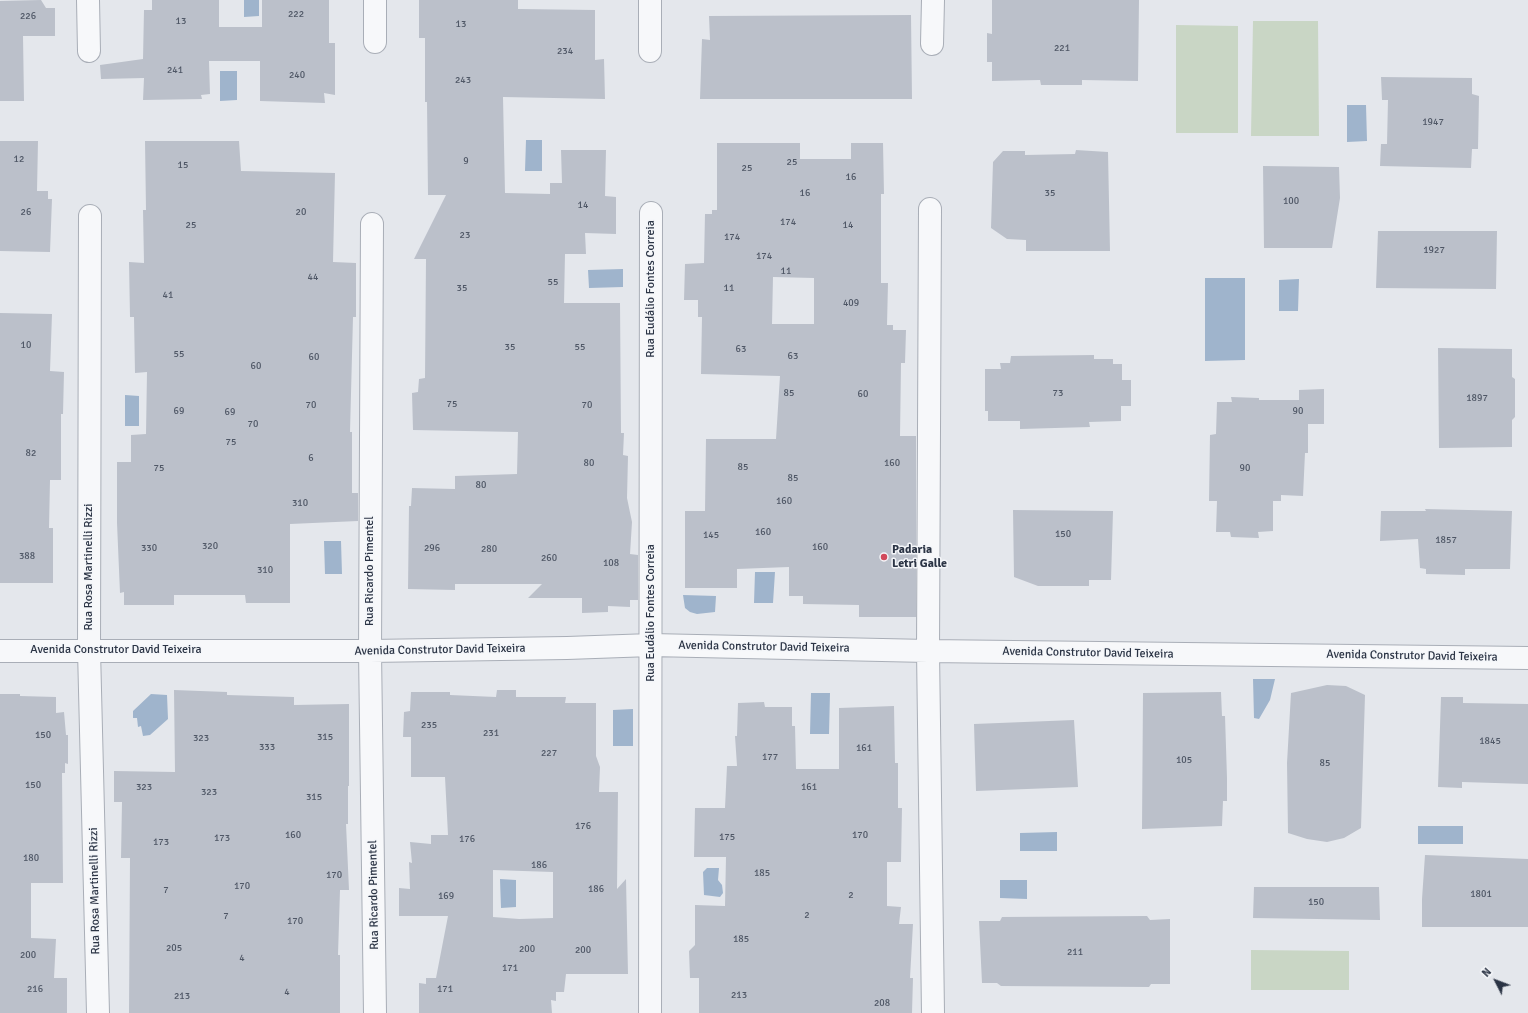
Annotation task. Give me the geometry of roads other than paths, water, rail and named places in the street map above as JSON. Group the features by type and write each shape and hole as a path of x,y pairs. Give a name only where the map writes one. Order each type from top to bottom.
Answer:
{"street":[{"path":"88,0 89,51"},
{"path":"375,0 375,42"},
{"path":"650,0 650,51"},
{"path":"932,0 932,44"},
{"path":"930,209 928,651 933,1013"},
{"name":"Rua Eudálio Fontes Correia","path":"650,1013 651,213"},
{"name":"Rua Rosa Martinelli Rizzi","path":"90,216 89,650 98,1013"},
{"name":"Rua Ricardo Pimentel","path":"372,224 370,651 375,1013"},
{"name":"Avenida Construtor David Teixeira","path":"0,651 370,651 567,648 651,645 928,651 1528,658"}],"water":[{"path":"244,0 259,0 259,16 244,17"},
{"path":"220,71 237,71 237,100 220,101"},
{"path":"1347,105 1366,105 1367,141 1347,142"},
{"path":"526,140 542,140 542,171 525,171"},
{"path":"623,269 623,287 589,288 588,270"},
{"path":"1205,278 1245,278 1245,360 1205,361"},
{"path":"1299,279 1298,311 1279,311 1279,280"},
{"path":"125,395 139,396 139,426 125,426"},
{"path":"324,541 341,541 342,574 325,574"},
{"path":"755,572 775,572 773,603 754,603"},
{"path":"683,595 716,596 715,612 697,614 690,612 685,608"},
{"path":"1253,679 1275,679 1270,700 1259,719 1254,718"},
{"path":"811,693 830,693 829,734 810,734"},
{"path":"151,694 167,695 168,719 150,735 143,736 141,726 138,727 137,718 133,718 133,711"},
{"path":"633,709 633,746 613,746 613,710"},
{"path":"1418,826 1463,826 1463,844 1418,844"},
{"path":"1057,832 1057,851 1020,851 1020,833"},
{"path":"707,868 719,868 718,880 722,885 723,893 720,897 704,895 703,872"},
{"path":"500,879 516,880 516,907 501,908"},
{"path":"1000,880 1027,880 1027,899 1000,898"}],"place":[{"name":"Padaria Letri Galle","path":"884,557"}]}
